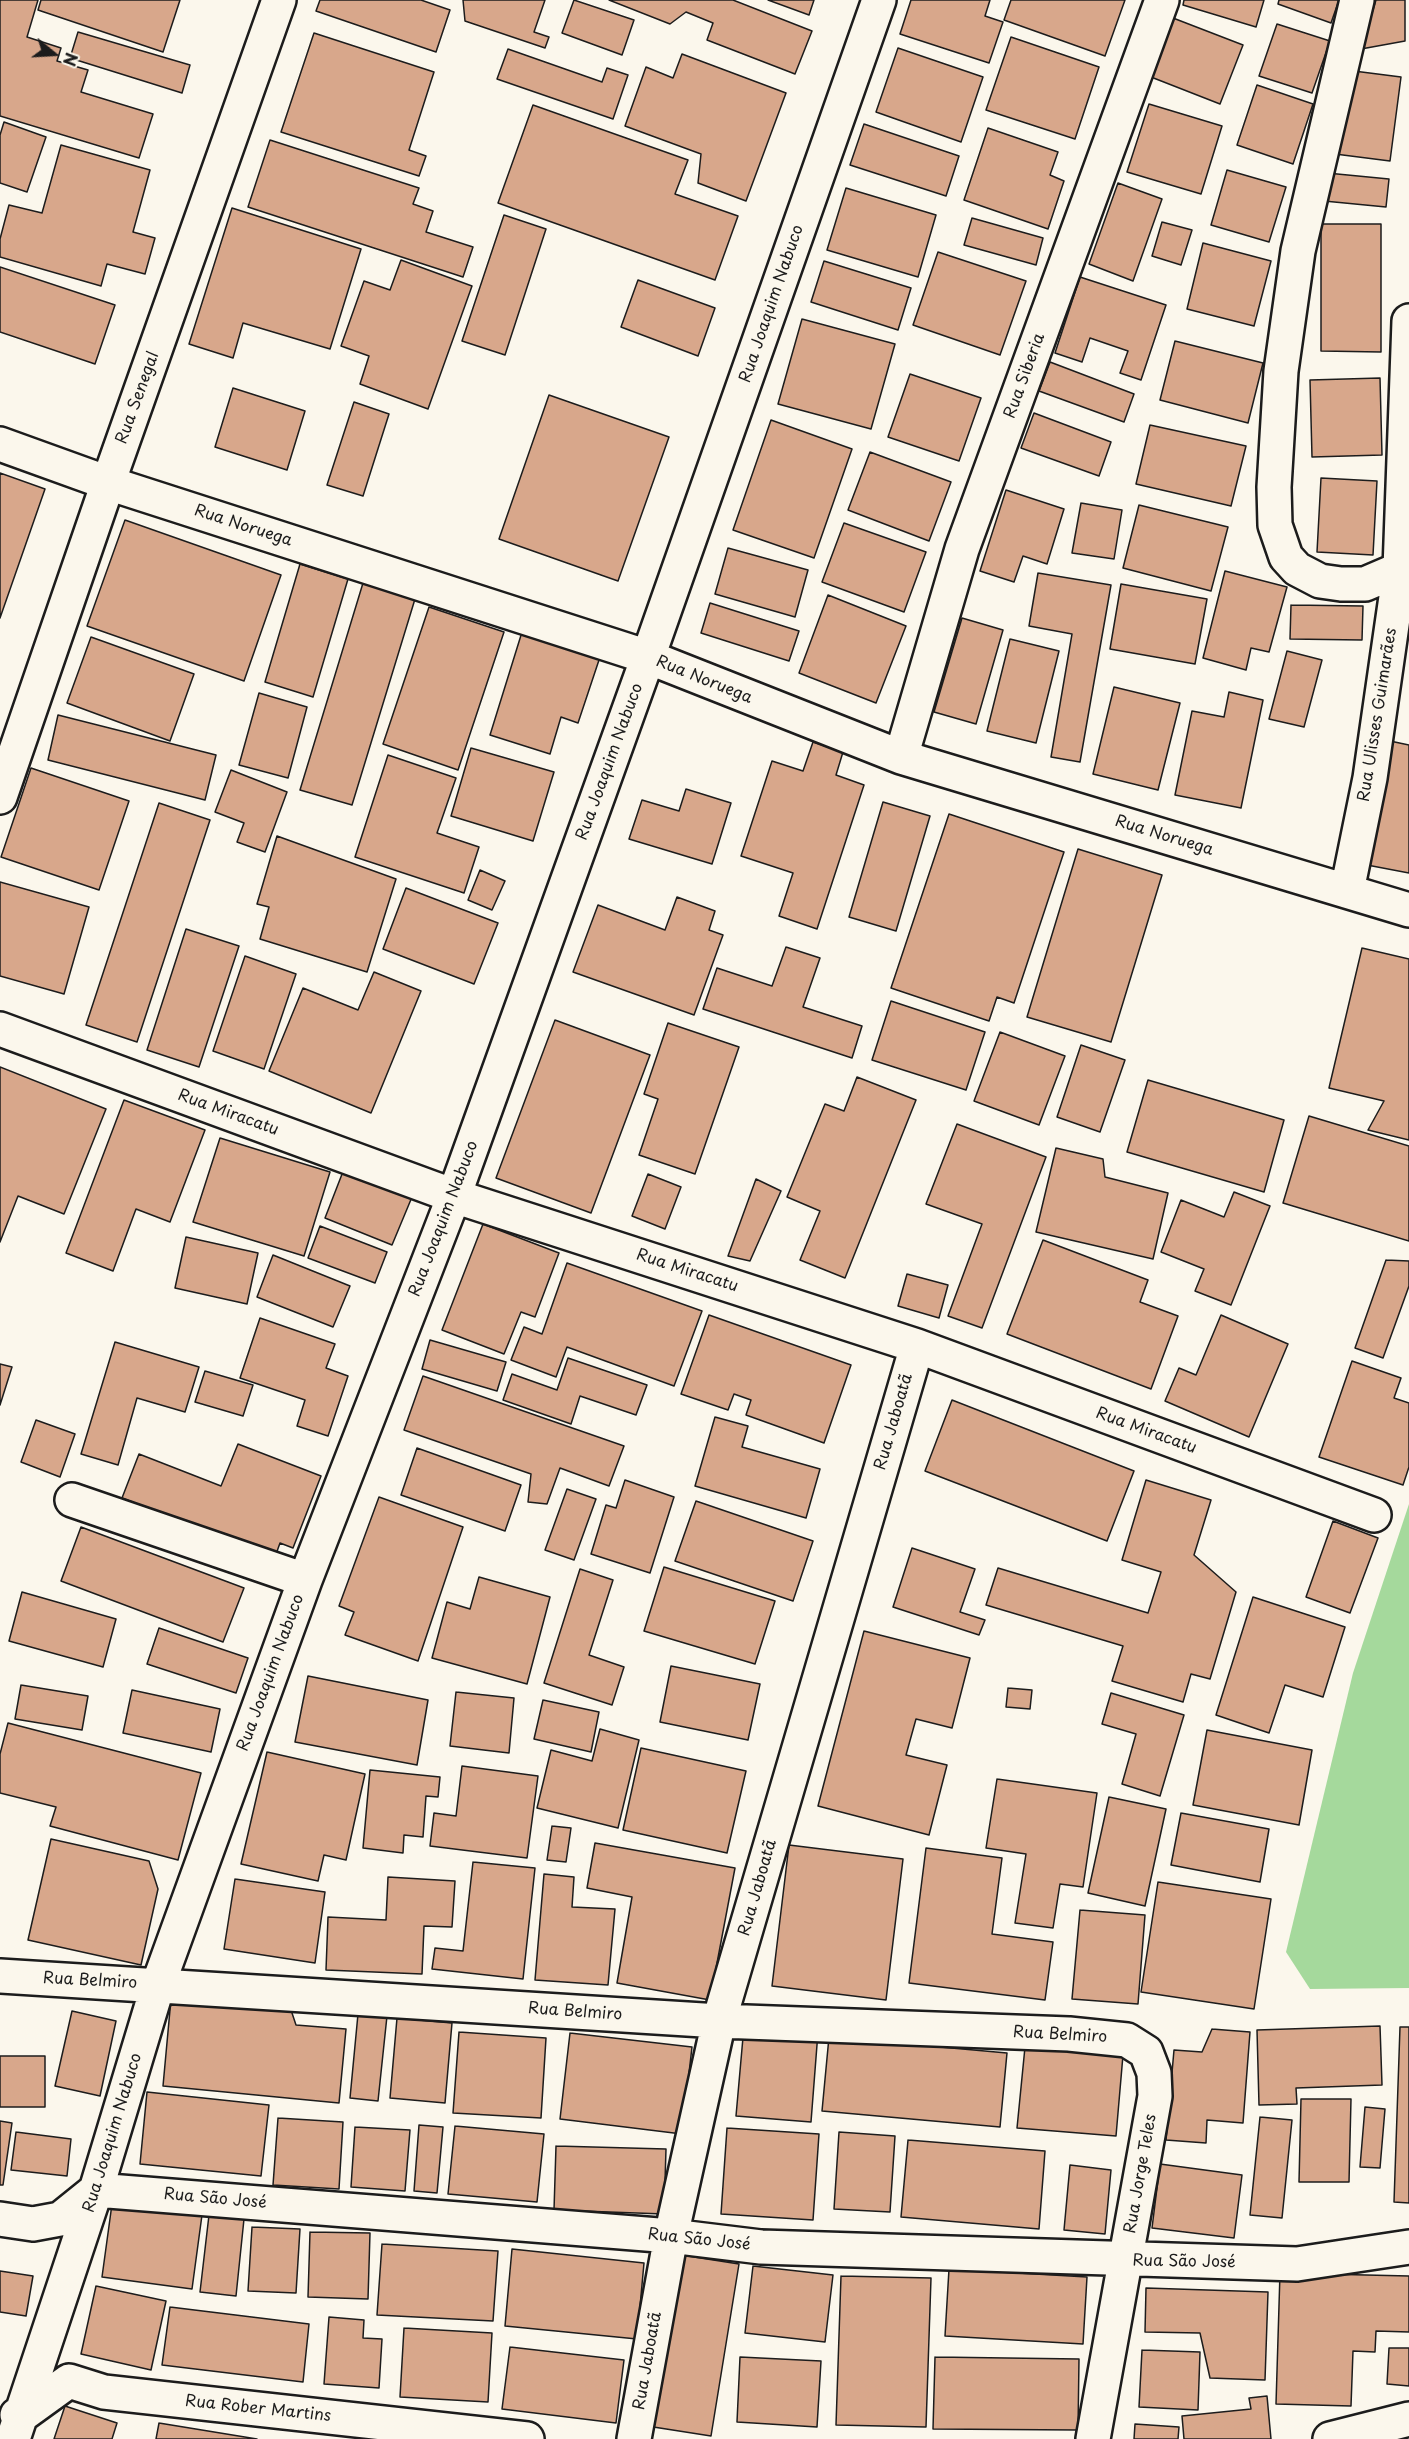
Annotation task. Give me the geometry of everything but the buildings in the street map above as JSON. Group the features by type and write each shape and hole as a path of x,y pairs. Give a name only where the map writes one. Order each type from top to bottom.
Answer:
{"street":[{"name":"Rua Senegal","path":"0,797 108,483 279,0"},
{"name":"Rua Joaquim Nabuco","path":"11,2423 96,2190 158,1985 305,1580 454,1196 648,657 879,0"},
{"name":"Rua Siberia","path":"901,758 962,549 1162,0"},
{"path":"1357,0 1298,251 1281,371 1274,487 1275,525 1286,557 1297,569 1320,580 1341,584 1365,584 1404,569"},
{"name":"Rua Ulisses Guimarães","path":"1347,891 1370,778 1404,569 1409,321"},
{"name":"Rua Noruega","path":"0,444 108,483 648,657 901,758 1409,910"},
{"name":"Rua Miracatu","path":"0,1029 454,1196 917,1346 1374,1515"},
{"name":"Rua Jaboatã","path":"634,2439 671,2236 719,2021 917,1346"},
{"path":"72,1500 305,1580"},
{"name":"Rua Belmiro","path":"0,1976 719,2021 1107,2036 1127,2040 1146,2052"},
{"name":"Rua Jorge Teles","path":"1093,2439 1155,2096 1154,2073 1146,2052"},
{"path":"0,2219 33,2224 60,2219 96,2190"},
{"name":"Rua São José","path":"96,2190 671,2236 761,2247 1297,2264 1409,2247"},
{"name":"Rua Rober Martins","path":"11,2423 69,2381 104,2392 527,2439"},
{"path":"1330,2439 1409,2419"}],"green space":[{"path":"1409,1504 1409,1988 1310,1989 1286,1952 1353,1673"}]}
